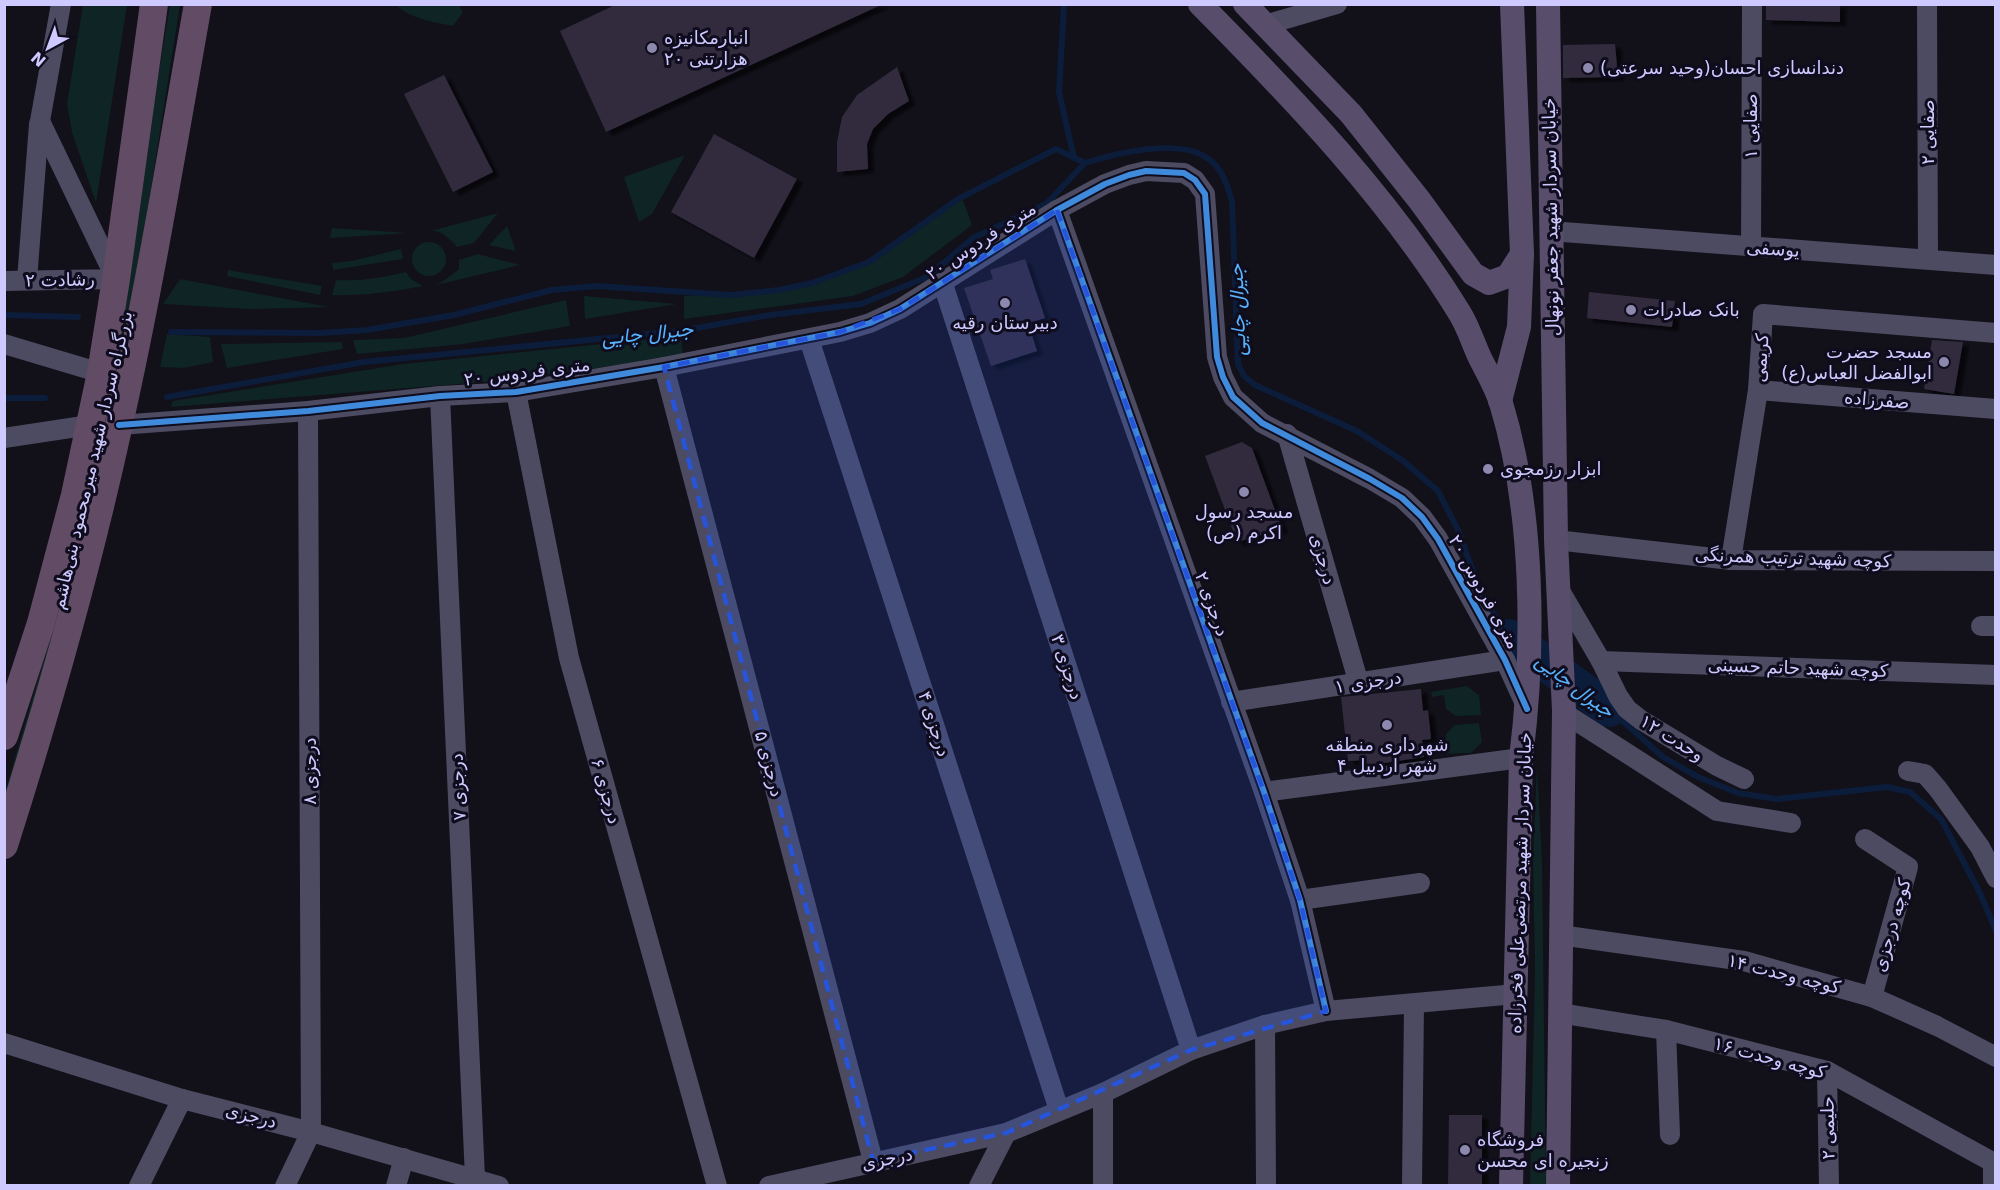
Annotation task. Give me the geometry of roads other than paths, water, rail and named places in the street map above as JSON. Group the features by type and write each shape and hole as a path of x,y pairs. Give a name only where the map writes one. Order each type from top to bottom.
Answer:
{"highway":[{"name":"بزرگراه سردار شهید میرمحمود بنی‌هاشم","path":"4,736 41,623 75,495 101,374 154,4"},
{"name":"بزرگراه سردار شهید میرمحمود بنی‌هاشم","path":"4,845 49,700 119,424 147,288 198,4"}],"main road":[{"name":"خیابان سردار شهید مرتضی‌علی فخرزاده","path":"1200,4 1257,62 1340,153 1412,243 1460,314 1500,401 1513,453 1526,536 1528,617 1527,708 1521,758 1511,1185"},
{"path":"1245,4 1351,114 1420,201 1473,274 1489,283 1509,276 1522,254"},
{"name":"خیابان سردار شهید جعفر نونهال","path":"1500,401 1519,327 1522,254 1512,4"},
{"name":"خیابان سردار شهید جعفر نونهال","path":"1548,4 1554,430"},
{"name":"خیابان سردار شهید مرتضی‌علی فخرزاده","path":"1554,430 1556,540 1564,712 1558,1185"}],"street":[{"path":"27,280 40,121 61,4"},
{"path":"1265,26 1337,4"},
{"name":"صفایی ۱","path":"1751,247 1752,4"},
{"name":"صفایی ۲","path":"1927,4 1928,259"},
{"path":"40,121 116,279"},
{"name":"۲۰ متری فردوس","path":"119,424 308,411 440,396 516,392 664,367 840,332 900,309 1057,210 1106,184 1146,171 1184,173 1195,180 1205,194 1208,210 1217,357 1222,377 1233,397 1263,423 1402,498 1422,517 1438,539 1505,660 1527,708"},
{"name":"درجزی ۲","path":"1057,210 1264,792 1300,900 1326,1011"},
{"name":"یوسفی","path":"1550,231 1995,265"},
{"name":"رشادت ۲","path":"4,281 116,279"},
{"name":"درجزی ۳","path":"943,284 1191,1050"},
{"name":"کریمی","path":"1731,560 1758,390 1764,314 1995,333"},
{"name":"درجزی ۴","path":"809,339 1059,1110"},
{"path":"4,344 101,374"},
{"name":"درجزی ۵","path":"664,367 873,1161"},
{"name":"صفرزاده","path":"1758,390 1995,409"},
{"name":"درجزی ۶","path":"516,392 569,658 717,1185"},
{"name":"درجزی ۷","path":"440,396 475,1178"},
{"name":"درجزی ۸","path":"308,411 311,1132"},
{"path":"4,438 90,425"},
{"name":"درجزی","path":"1287,434 1359,684"},
{"name":"کوچه شهید ترتیب همرنگی","path":"1556,540 1731,560 1995,561"},
{"name":"وحدت ۱۲","path":"1559,594 1601,661 1627,709 1641,720 1717,766 1744,779"},
{"name":"درجزی ۱","path":"1231,702 1505,660"},
{"name":"کوچه شهید حاتم حسینی","path":"1601,661 1995,675"},
{"path":"1564,712 1717,811 1791,823"},
{"path":"1264,792 1521,758"},
{"path":"1908,771 1925,774 1988,843 1995,878"},
{"name":"کوچه درجزی","path":"1865,839 1908,867 1872,997"},
{"path":"1300,900 1420,883"},
{"name":"کوچه وحدت ۱۴","path":"1560,934 1744,961 1872,997 1994,1053"},
{"name":"درجزی","path":"769,1185 1006,1133 1103,1093 1191,1050 1265,1025 1326,1011 1516,994"},
{"path":"1412,1185 1414,1004"},
{"name":"کوچه وحدت ۱۶","path":"1559,1013 1666,1030 1827,1071 1994,1164"},
{"path":"1265,1025 1266,1185"},
{"path":"1666,1030 1670,1135"},
{"name":"درجزی","path":"4,1043 182,1098 499,1185"},
{"name":"حلیمی ۲","path":"1827,1071 1829,1185"},
{"path":"1103,1093 1103,1185"},
{"path":"139,1185 182,1098"},
{"path":"285,1185 311,1132"},
{"path":"979,1185 1006,1133"},
{"path":"396,1185 404,1158"},
{"path":"1993,1185 1994,1164"}],"waterway":[{"name":"جیرال چایی","path":"1064,4 1059,92 1074,158"},
{"name":"جیرال چایی","path":"171,332 320,333 367,330 454,315 552,290 596,286 731,295 779,290 812,283 869,262 958,199 1056,149 1085,163 1147,149 1164,148 1195,152 1217,166 1232,201 1238,364 1244,376 1255,385 1357,431 1402,460 1438,491 1458,530 1482,596 1509,637"},
{"name":"جیرال چایی","path":"167,397 364,362 680,331 770,315 861,304 927,277 973,238 1046,204 1085,163"},
{"name":"جیرال چایی","path":"4,315 78,317"},
{"name":"جیرال چایی","path":"4,398 45,398"},
{"name":"جیرال چایی","path":"1509,637 1609,709"},
{"name":"جیرال چایی","path":"1609,709 1663,757 1698,777 1738,793 1777,799 1887,787 1910,792 1941,819 1980,893 1996,931"}],"place":[{"name":"انبارمکانیزه ۲۰ هزارتنی","path":"652,48"},
{"name":"دندانسازی احسان(وحید سرعتی)","path":"1588,68"},
{"name":"دبیرستان رقیه","path":"1005,303"},
{"name":"بانک صادرات","path":"1631,310"},
{"name":"مسجد حضرت ابوالفضل العباس(ع)","path":"1944,362"},
{"name":"ابزار رزمجوی","path":"1488,469"},
{"name":"مسجد رسول اکرم (ص)","path":"1244,492"},
{"name":"شهرداری منطقه ۴ شهر اردبیل","path":"1387,725"},
{"name":"فروشگاه زنجیره ای محسن","path":"1465,1150"}]}
